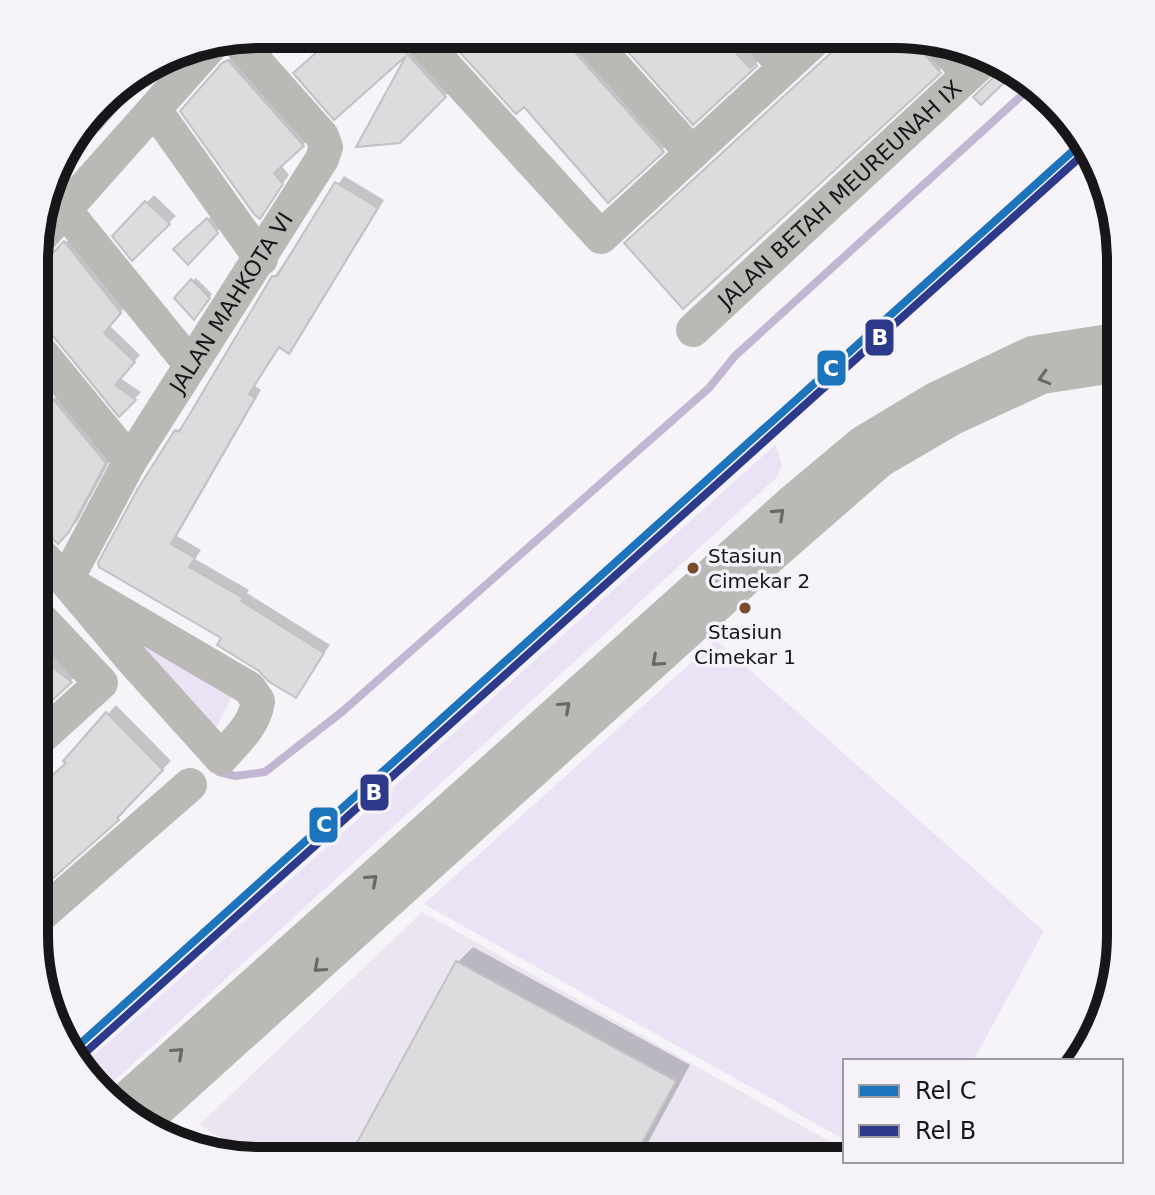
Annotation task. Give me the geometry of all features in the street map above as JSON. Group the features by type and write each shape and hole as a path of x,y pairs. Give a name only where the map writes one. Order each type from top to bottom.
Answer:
{"street":[{"name":"JALAN MAHKOTA VI","path":"66,581 130,461 322,159 326,147 322,136 244,48"},
{"path":"429,48 601,237 806,48"},
{"path":"598,48 692,153"},
{"path":"768,48 785,67"},
{"path":"51,224 202,56"},
{"name":"JALAN BETAH MEUREUNAH IX","path":"693,330 978,66"},
{"path":"155,110 261,259"},
{"path":"64,209 190,364"},
{"path":"150,1116 794,500 862,443 935,399 1032,353 1107,341"},
{"path":"48,361 130,461"},
{"path":"126,1099 450,829 881,460 953,418 1042,377 1107,367"},
{"path":"48,562 221,758 248,729 256,712 258,701 249,688 66,581"},
{"path":"48,627 101,683 48,731"},
{"path":"48,909 190,785"}],"shaded area":[{"path":"776,444 782,466 776,478 110,1085 89,1060"},
{"path":"94,608 235,691 208,743"},
{"path":"716,640 1044,931 974,1059 843,1059 843,1139 424,904"},
{"path":"422,912 840,1147 246,1147 234,1145 199,1125"}],"building":[{"path":"321,48 402,48 446,97 400,143 356,147 406,56 334,120 293,73"},
{"path":"456,48 571,48 664,152 608,203 524,107 516,114"},
{"path":"625,48 731,48 750,68 755,63 757,66 693,125"},
{"path":"834,48 922,50 941,73 683,309 624,243"},
{"path":"228,60 304,146 274,173 283,184 260,219 180,111"},
{"path":"997,74 1007,80 981,105 973,97"},
{"path":"335,182 378,208 289,354 279,347 249,394 255,398 171,544 195,558 189,567 243,598 241,601 324,653 296,698 217,645 221,638 99,567 98,563 137,490 175,430 179,432 272,276 277,276"},
{"path":"145,201 170,224 132,261 112,236"},
{"path":"207,218 218,233 188,265 173,249"},
{"path":"64,241 121,313 104,333 135,362 115,385 136,400 119,417 48,332 51,304 48,299 48,255"},
{"path":"191,279 210,298 194,320 174,298"},
{"path":"52,398 106,463 69,532 58,544 48,534 48,402"},
{"path":"48,664 72,682 48,704"},
{"path":"106,712 163,770 117,818 119,820 48,883 48,779 66,763 63,761"},
{"path":"456,961 676,1081 640,1147 355,1147"}],"waterway":[{"path":"219,772 235,776 265,772 343,711 709,388 735,356 1025,93"}],"rail line":[{"name":"C","path":"79,1045 1075,149"},
{"name":"B","path":"84,1053 1080,157"}],"place":[{"name":"Stasiun Cimekar 2","path":"693,568"},
{"name":"Stasiun Cimekar 1","path":"745,608"}]}
